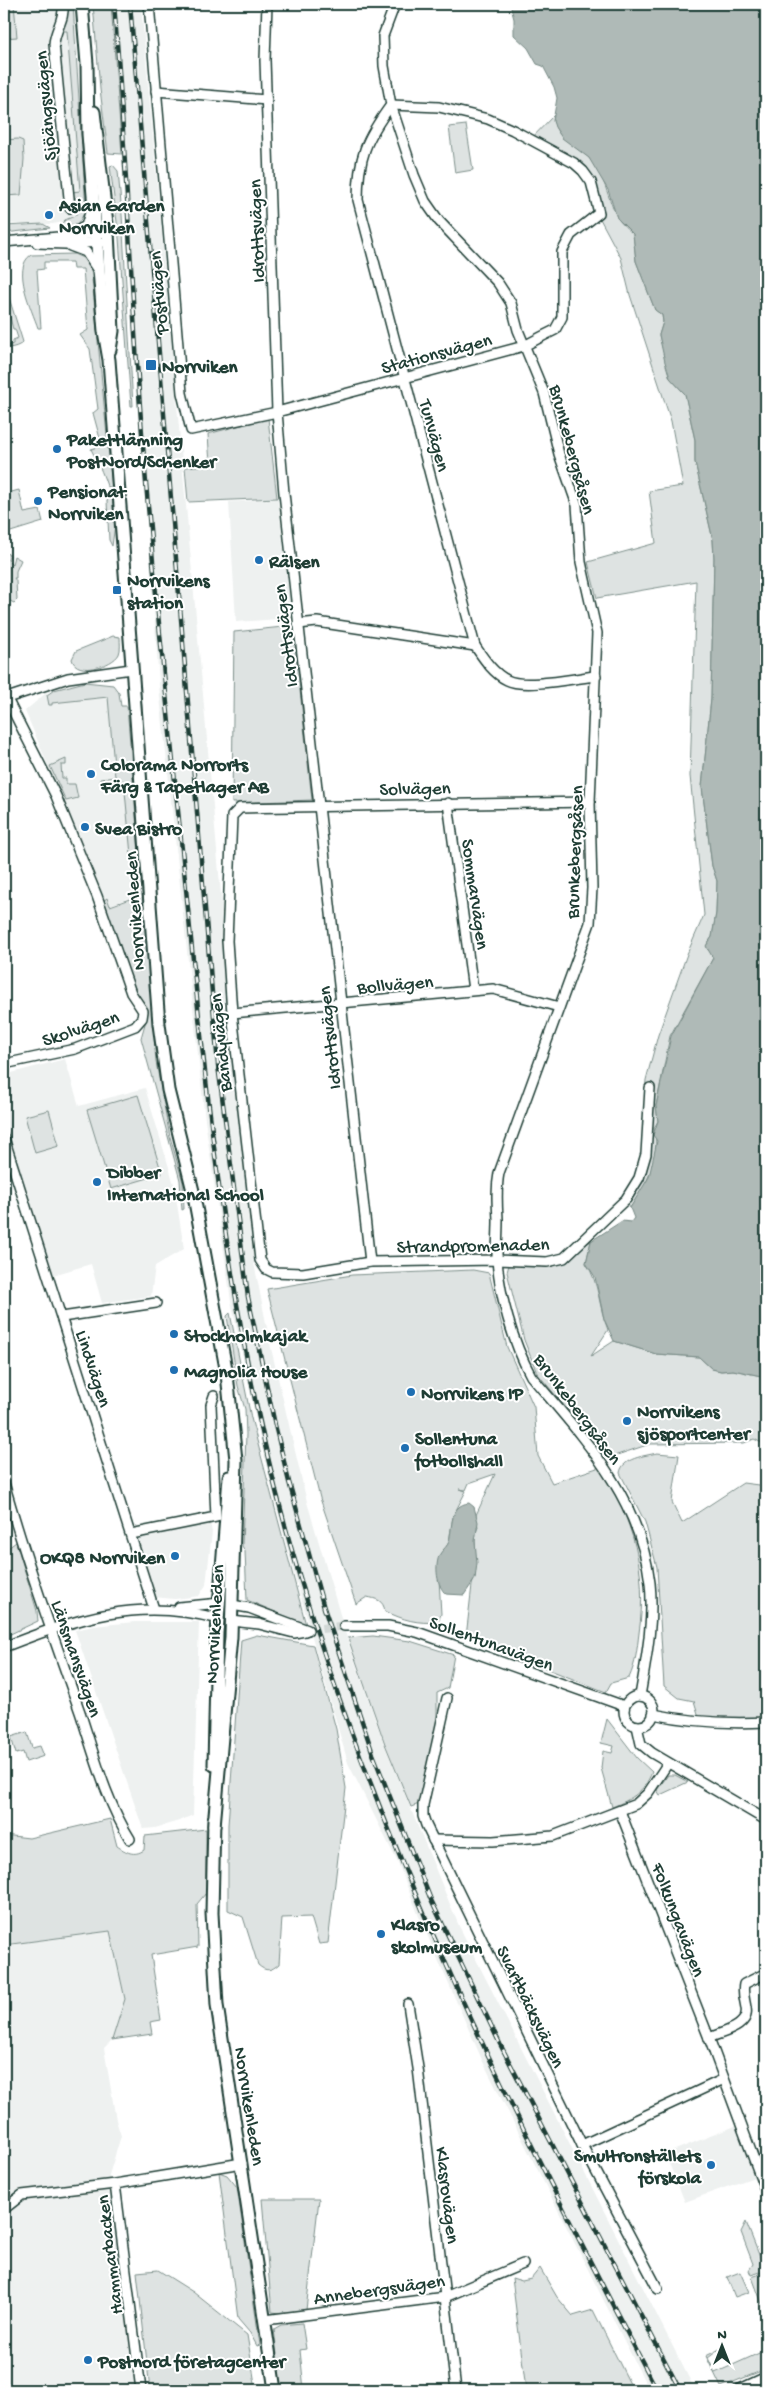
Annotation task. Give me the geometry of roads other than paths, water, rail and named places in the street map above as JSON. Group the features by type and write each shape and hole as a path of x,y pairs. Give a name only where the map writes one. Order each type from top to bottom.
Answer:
{"main road":[{"name":"Norrvikenleden","path":"82,4 113,331 109,360"},
{"name":"Norrvikenleden","path":"87,64 88,134 93,194 103,237 99,273 104,331 109,360 131,669 162,1051 177,1129 193,1191 227,1374 236,1460 226,1604 231,1621 224,1731 214,1826"},
{"name":"Norrvikenleden","path":"226,1604 218,1619 214,1729 212,1913 217,2005 275,2390"},
{"path":"218,1619 231,1621"}],"street":[{"name":"Sjöängsvägen","path":"63,4 63,20 55,35 54,44 70,208"},
{"name":"Postvägen","path":"149,4 182,393 191,430"},
{"name":"Idrottsvägen","path":"267,4 265,60 276,412 370,1262"},
{"name":"Brunkebergsåsen","path":"394,4 383,36 384,66 391,105 425,201 439,222 506,292 511,303 524,346 544,393 559,454 576,506 581,562 598,633 590,802 592,888 590,922 499,1173 496,1190 497,1260 504,1300 515,1343 530,1376 606,1467 628,1506 635,1523 645,1555 650,1584 650,1622 640,1696"},
{"path":"156,91 267,100"},
{"name":"Stationsvägen","path":"191,430 276,412 524,346 555,330 562,317 562,252 571,235 598,212 591,182 583,171 574,163 522,134 488,119 439,107 391,105"},
{"name":"Tunvägen","path":"391,105 371,133 358,173 358,200 476,646 488,665 508,681 534,684 596,676"},
{"path":"72,235 82,230 88,223 93,194"},
{"path":"4,242 72,235 103,237"},
{"path":"15,241 65,244 103,237"},
{"path":"65,244 86,252 91,257 99,273"},
{"path":"298,624 317,622 476,646"},
{"path":"4,697 68,678 131,669"},
{"name":"Skolvägen","path":"4,697 56,796 97,896 132,994 143,1011 142,1018 135,1026 75,1049 4,1064"},
{"name":"Solvägen","path":"240,808 319,805 590,802"},
{"name":"Sommarvägen","path":"448,803 473,990"},
{"name":"Bandyvägen","path":"240,808 232,816 227,941 232,1013 259,1256 262,1265 272,1272"},
{"name":"Bollvägen","path":"232,1013 493,989 559,1007"},
{"name":"Strandpromenaden","path":"272,1272 303,1274 370,1262 497,1260 547,1262 564,1258 626,1198 639,1178 646,1154 650,1088"},
{"name":"Lindvägen","path":"4,1138 132,1534 154,1609"},
{"path":"62,1317 156,1303"},
{"path":"132,1534 216,1517 211,1406 214,1396"},
{"name":"Länsmansvägen","path":"4,1483 50,1629 122,1827 130,1840"},
{"path":"4,1647 50,1629 99,1614 226,1604 249,1608 308,1630 294,1633 259,1624 231,1621"},
{"path":"167,1609 218,1619"},
{"name":"Sollentunavägen","path":"344,1626 388,1626 417,1632 624,1706"},
{"path":"637,1726 649,1722 653,1714 652,1704 640,1696 630,1699 624,1706 626,1719 637,1726 641,1744 668,1763 766,1820"},
{"name":"Svartbäcksvägen","path":"447,1698 423,1805 423,1816 582,2145 658,2289"},
{"path":"653,1714 689,1721 735,1724 766,1722"},
{"path":"433,1840 493,1841 553,1836 636,1804 648,1793 668,1763"},
{"name":"Folkungavägen","path":"620,1811 709,2038 766,2192"},
{"path":"709,2038 740,2025 745,2019 747,2010 743,1993 744,1984 766,1973"},
{"name":"Klasrovägen","path":"408,2004 418,2068 456,2390"},
{"path":"582,2145 724,2079"},
{"name":"Hammarbacken","path":"141,2390 115,2184 242,2163"},
{"path":"4,2209 22,2195 115,2184"},
{"name":"Annebergsvägen","path":"265,2320 445,2297 523,2264"},
{"path":"738,2390 766,2377"}],"tunnel":[{"path":"308,1630 344,1626"}],"railway":[{"path":"114,4 137,364 148,500 196,990 225,1231 253,1390 270,1469 291,1547 325,1658 364,1766 406,1873 452,1978 551,2185 657,2390"},
{"path":"130,4 218,1065 248,1297 275,1425 324,1608 373,1754 431,1900 500,2044 680,2390"}],"place":[{"name":"Asian Garden Norrviken","path":"49,215"},
{"name":"Norrviken","path":"151,365"},
{"name":"Pakettlämning PostNord/Schenker","path":"57,449"},
{"name":"Pensionat Norrviken","path":"38,501"},
{"name":"Rälsen","path":"259,560"},
{"name":"Norrvikens station","path":"117,590"},
{"name":"Colorama Norrorts Färg & Tapetlager AB","path":"91,774"},
{"name":"Svea Bistro","path":"85,827"},
{"name":"Dibber International School","path":"97,1182"},
{"name":"Stockholmkajak","path":"174,1334"},
{"name":"Magnolia House","path":"174,1370"},
{"name":"Norrvikens IP","path":"411,1392"},
{"name":"Norrvikens sjösportcenter","path":"627,1421"},
{"name":"Sollentuna fotbollshall","path":"405,1448"},
{"name":"OKQ8 Norrviken","path":"175,1556"},
{"name":"Klasro skolmuseum","path":"381,1934"},
{"name":"Smultronställets förskola","path":"711,2165"},
{"name":"Postnord företagcenter","path":"88,2360"}]}
